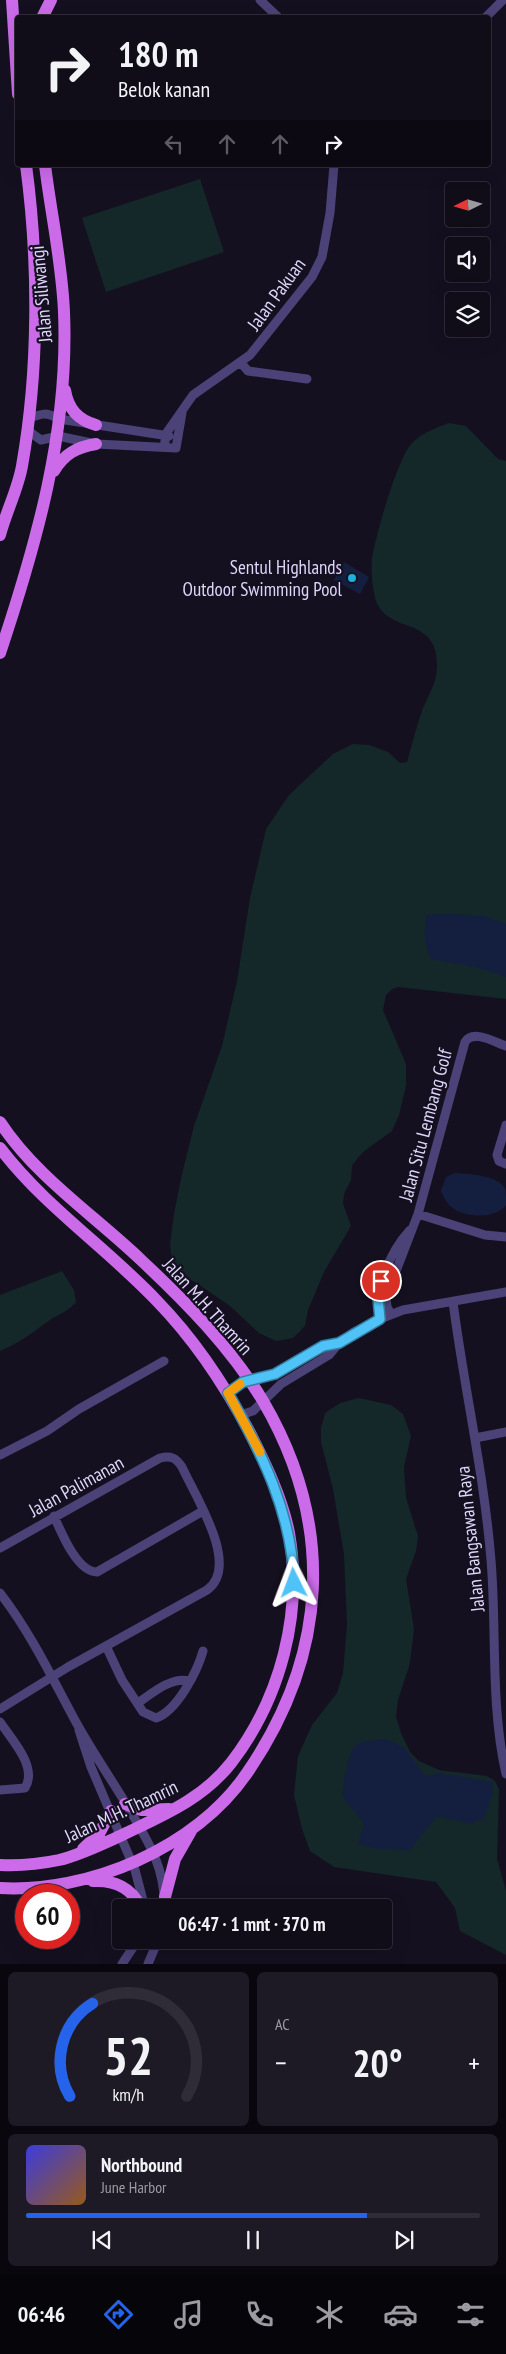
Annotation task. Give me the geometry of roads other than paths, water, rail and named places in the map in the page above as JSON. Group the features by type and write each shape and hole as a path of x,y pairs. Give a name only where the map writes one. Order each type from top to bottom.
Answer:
{"main road":[{"path":"3,0 12,16"},
{"path":"12,0 15,55"},
{"path":"38,0 40,15"},
{"path":"43,15 51,0"},
{"name":"Jalan Siliwangi","path":"26,167 34,241 35,297 33,368 28,425"},
{"name":"Jalan Siliwangi","path":"45,167 64,311 64,383 59,420"},
{"path":"64,383 67,399 75,413 88,423 96,425"},
{"path":"50,483 59,420"},
{"path":"0,535 22,468 28,425"},
{"path":"0,654 34,545 54,470 61,460 83,446 96,444"},
{"name":"Jalan M.H. Thamrin","path":"0,1122 31,1161 184,1302 220,1342 249,1381 262,1401 290,1454 307,1508 314,1566 313,1607 309,1632 298,1671 275,1728 239,1784 221,1804 196,1825 153,1853 131,1863 80,1881 43,1887 0,1888"},
{"name":"Jalan M.H. Thamrin","path":"0,1148 50,1202 157,1300 185,1332 228,1393 266,1465 279,1497 289,1531 294,1600 290,1634 274,1684 259,1718 243,1747 224,1771 195,1797 178,1808 120,1836 77,1854 41,1864 0,1865"},
{"path":"125,1804 141,1810 178,1808"},
{"path":"77,1854 98,1834 111,1811"},
{"path":"165,1899 175,1859 196,1825"},
{"path":"80,1881 113,1882 127,1889 134,1899"}],"street":[{"path":"260,0 276,15"},
{"path":"488,15 503,0"},
{"name":"Jalan Pakuan","path":"165,435 193,395 250,355 312,277 322,257 330,213 334,167"},
{"path":"241,363 248,371 307,379"},
{"path":"177,436 59,420 48,413 40,413 28,425 41,440 58,436 96,444 176,448 184,408"},
{"path":"165,435 165,447"},
{"name":"Jalan Situ Lembang Golf","path":"391,1314 387,1307 386,1297 396,1275 410,1230 418,1214 465,1042 469,1037 476,1036 506,1046"},
{"path":"506,1125 497,1155 499,1161 506,1164"},
{"path":"418,1214 485,1235 506,1237"},
{"name":"Jalan Situ Lembang Golf","path":"380,1319 378,1298 381,1281 400,1241 410,1230"},
{"path":"387,1269 396,1275"},
{"path":"228,1393 238,1385 275,1374 323,1346 339,1343 391,1314 421,1306 506,1292"},
{"name":"Jalan Bangsawan Raya","path":"453,1302 475,1438 491,1560 506,1774"},
{"path":"240,1415 253,1411 281,1384 329,1355 339,1343"},
{"path":"0,1455 47,1431 79,1409 164,1360"},
{"path":"475,1438 506,1432"},
{"name":"Jalan Palimanan","path":"0,1548 160,1458 170,1457 176,1460 182,1467 203,1512"},
{"path":"0,1709 52,1677 216,1584 220,1573 219,1551 216,1540 203,1512 105,1568 90,1572 71,1550 54,1516"},
{"path":"0,1593 12,1608 78,1726 125,1804 141,1826 153,1853 163,1899"},
{"path":"106,1646 122,1680 138,1704 148,1716 156,1718 168,1713 179,1698 203,1652"},
{"path":"138,1704 164,1686 180,1680 189,1681"},
{"path":"0,1722 25,1760 29,1770 30,1781 25,1788 0,1790"},
{"path":"78,1726 83,1748 111,1811 143,1899"},
{"path":"122,1964 132,1949"},
{"path":"148,1964 154,1949"}],"water":[{"name":"Sentul Highlands Outdoor Swimming Pool","path":"344,562 369,577 360,594 334,580"},
{"path":"426,915 484,916 506,924 506,977 476,967 431,959 425,937"},
{"path":"455,1173 483,1176 502,1184 505,1189 506,1205 495,1213 481,1216 465,1214 453,1208 446,1201 441,1191 446,1177"},
{"path":"386,1739 405,1748 425,1776 439,1773 493,1782 492,1797 483,1820 477,1820 473,1824 437,1816 410,1850 378,1849 358,1844 364,1823 342,1796 345,1774 353,1747 364,1741"}],"place":[{"name":"Sentul Highlands Outdoor Swimming Pool","path":"352,578"}]}
